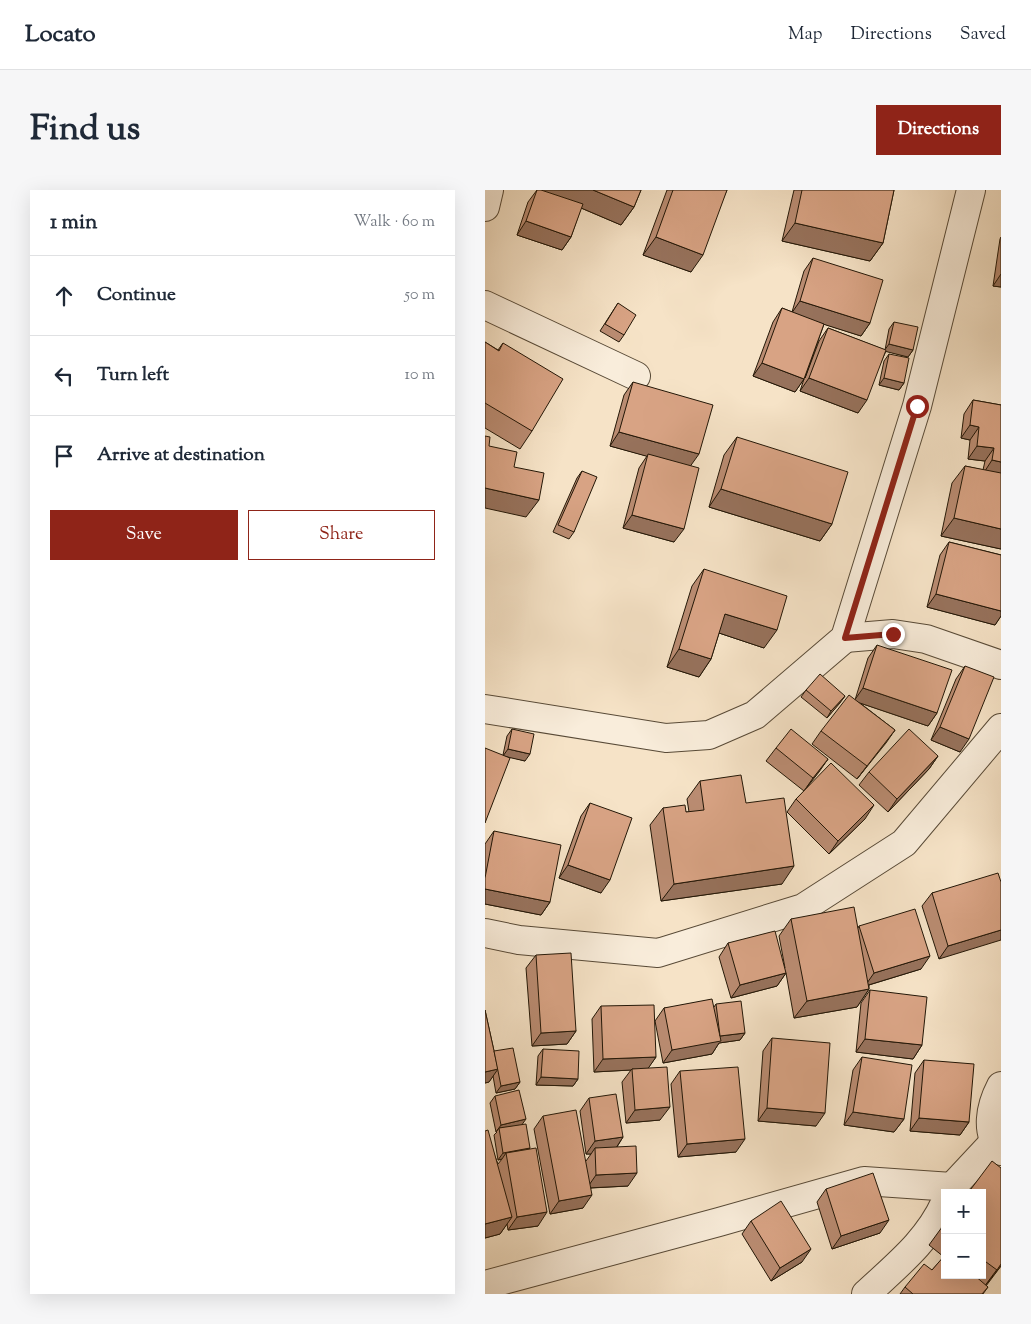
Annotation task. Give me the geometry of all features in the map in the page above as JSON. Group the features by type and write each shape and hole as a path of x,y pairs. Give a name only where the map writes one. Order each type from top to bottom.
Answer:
{"street":[{"path":"485,207 489,190"},
{"path":"485,709 666,738 709,735 755,715 845,638 917,406 971,190"},
{"path":"485,305 636,376"},
{"path":"845,638 893,634 926,639 1001,665"},
{"path":"485,933 519,940 658,953 803,908 904,842 1001,728"},
{"path":"954,1189 997,1147 990,1123 994,1101 1001,1086"},
{"path":"485,1285 864,1181 941,1193"},
{"path":"866,1294 916,1248 941,1212"}],"building":[{"path":"537,190 583,204 571,237 526,221"},
{"path":"593,190 641,190 634,207"},
{"path":"673,190 727,190 703,255 656,237"},
{"path":"802,190 894,190 883,243 795,223"},
{"path":"813,258 883,280 870,323 800,301"},
{"path":"618,303 636,315 624,335 605,324"},
{"path":"782,308 824,324 804,379 762,363"},
{"path":"894,322 918,327 913,350 889,344"},
{"path":"828,328 886,350 867,400 809,378"},
{"path":"485,342 499,351 503,343 563,379 532,431 485,403"},
{"path":"889,354 909,358 904,383 884,378"},
{"path":"633,382 713,405 699,454 619,432"},
{"path":"973,400 1001,405 1001,462 992,460 994,448 977,446 979,427 970,425"},
{"path":"485,436 490,437 489,446 517,452 514,467 544,473 539,500 485,488"},
{"path":"737,437 848,472 832,524 721,489"},
{"path":"648,454 699,468 684,529 632,515"},
{"path":"965,466 1001,473 1001,529 954,518"},
{"path":"582,471 597,477 574,532 558,525"},
{"path":"949,542 1001,555 1001,611 936,594"},
{"path":"704,569 787,596 777,630 725,614 711,659 679,649"},
{"path":"877,645 952,670 937,713 863,688"},
{"path":"965,666 994,677 969,739 940,727"},
{"path":"820,674 845,696 831,711 806,690"},
{"path":"849,695 895,730 867,766 821,731"},
{"path":"512,729 534,734 530,754 508,749"},
{"path":"791,729 828,759 813,778 776,748"},
{"path":"909,729 938,756 897,799 869,772"},
{"path":"485,748 510,758 485,823"},
{"path":"831,763 874,805 838,841 796,799"},
{"path":"741,775 746,803 784,798 794,866 674,884 663,808 685,805 686,812 704,810 700,781"},
{"path":"590,803 632,818 610,880 568,865"},
{"path":"494,831 561,845 550,902 485,889 485,878"},
{"path":"998,873 1001,882 1001,930 948,946 932,893"},
{"path":"854,907 869,989 807,1001 791,919"},
{"path":"915,909 930,956 874,973 859,926"},
{"path":"775,931 786,973 740,985 728,943"},
{"path":"571,953 576,1031 541,1033 536,955"},
{"path":"870,990 927,997 922,1045 865,1039"},
{"path":"712,999 721,1041 672,1050 664,1008"},
{"path":"741,1001 745,1033 720,1036 716,1004"},
{"path":"654,1005 656,1057 603,1059 601,1006"},
{"path":"485,1010 498,1069 485,1072"},
{"path":"772,1038 830,1043 825,1113 767,1108"},
{"path":"513,1048 520,1082 501,1086 494,1051"},
{"path":"543,1049 579,1051 578,1079 541,1077"},
{"path":"862,1057 912,1065 904,1119 853,1112"},
{"path":"924,1060 974,1064 969,1122 919,1118"},
{"path":"667,1067 670,1107 635,1110 632,1069"},
{"path":"738,1067 745,1139 687,1144 680,1071"},
{"path":"519,1090 526,1119 501,1125 495,1096"},
{"path":"616,1094 623,1137 595,1141 589,1098"},
{"path":"576,1110 592,1195 559,1201 543,1116"},
{"path":"526,1124 530,1148 503,1153 499,1128"},
{"path":"488,1130 512,1217 485,1224 485,1131"},
{"path":"636,1146 637,1173 596,1175 595,1148"},
{"path":"536,1148 547,1212 517,1217 506,1153"},
{"path":"992,1161 1001,1168 1001,1264 997,1270 986,1262 986,1189 971,1189"},
{"path":"873,1173 889,1220 841,1236 826,1189"},
{"path":"781,1201 811,1249 780,1268 751,1221"},
{"path":"941,1260 941,1279 979,1279 988,1287 982,1294 913,1294 905,1287 924,1264 932,1270"}],"route":[{"path":"893,634 845,638 917,406"}]}
